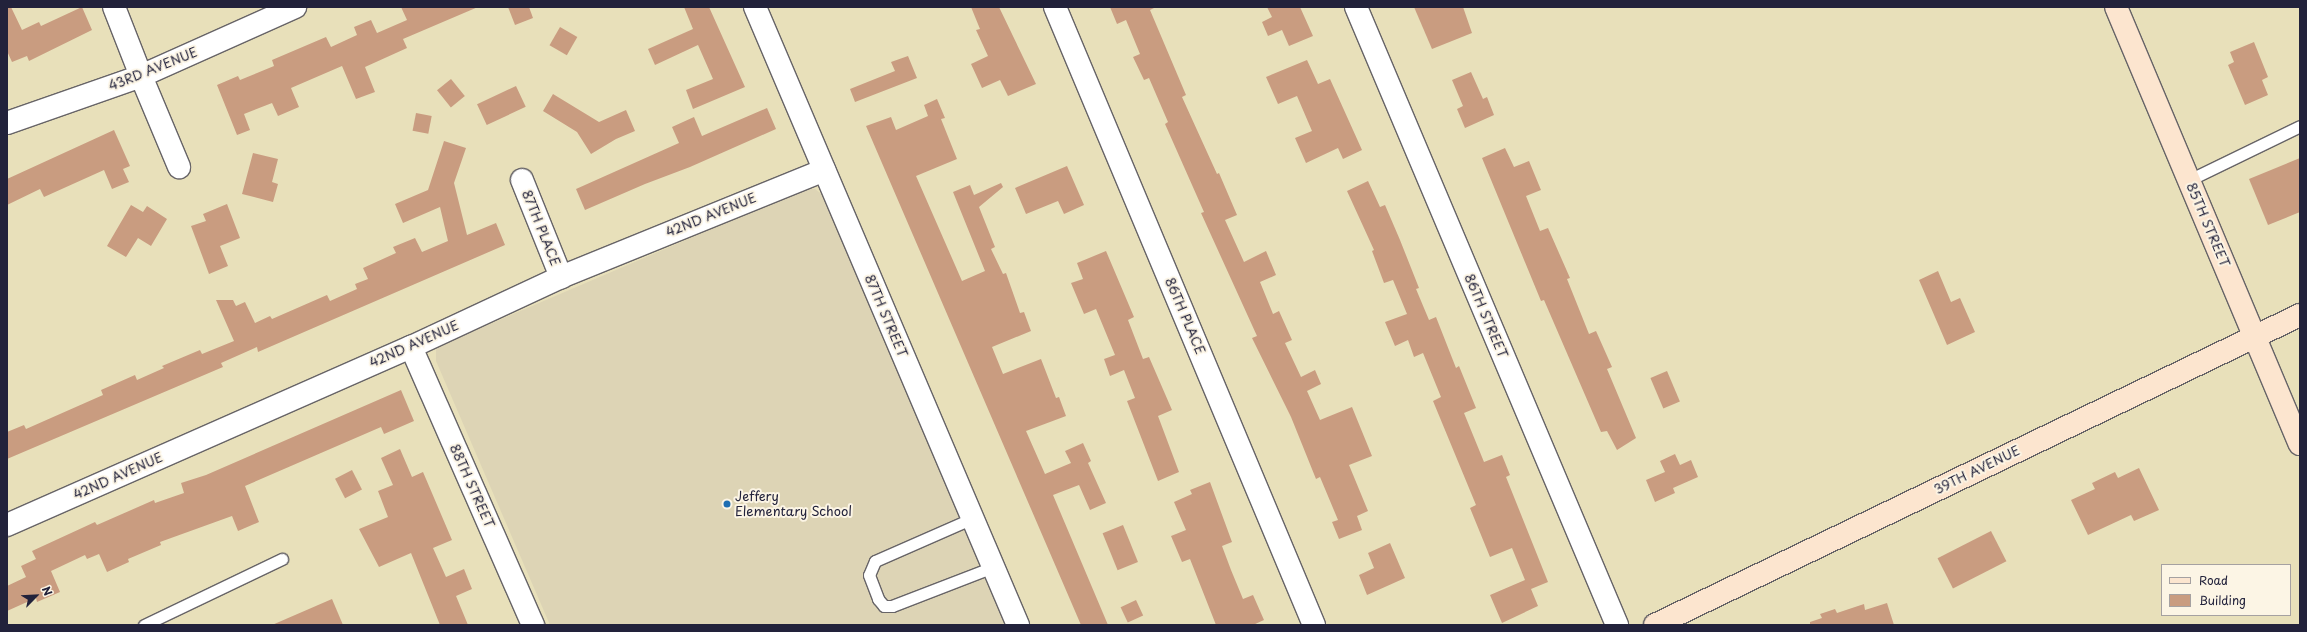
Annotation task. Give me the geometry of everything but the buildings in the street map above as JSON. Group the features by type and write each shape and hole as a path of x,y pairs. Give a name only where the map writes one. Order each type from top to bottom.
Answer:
{"main road":[{"name":"85TH STREET","path":"2116,7 2300,444"},
{"name":"39TH AVENUE","path":"1655,625 2300,315"}],"street":[{"path":"114,7 179,167"},
{"name":"43RD AVENUE","path":"7,123 141,76 295,7"},
{"name":"87TH STREET","path":"755,7 1018,625"},
{"name":"86TH PLACE","path":"1055,7 1314,625"},
{"name":"86TH STREET","path":"1356,7 1617,625"},
{"name":"42ND AVENUE","path":"7,525 411,347 561,277 824,170"},
{"name":"87TH PLACE","path":"522,180 561,277"},
{"name":"88TH STREET","path":"411,347 533,625"}],"lane":[{"path":"2189,180 2300,126"},
{"path":"973,518 875,561 869,575 878,599 884,606 892,606 993,567"},
{"path":"144,625 282,559"}],"shaded area":[{"name":"Jeffery Elementary School","path":"805,189 815,189 824,196 1008,625 550,625 436,361 436,350 441,345"}],"place":[{"name":"Jeffery Elementary School","path":"727,504"}]}
